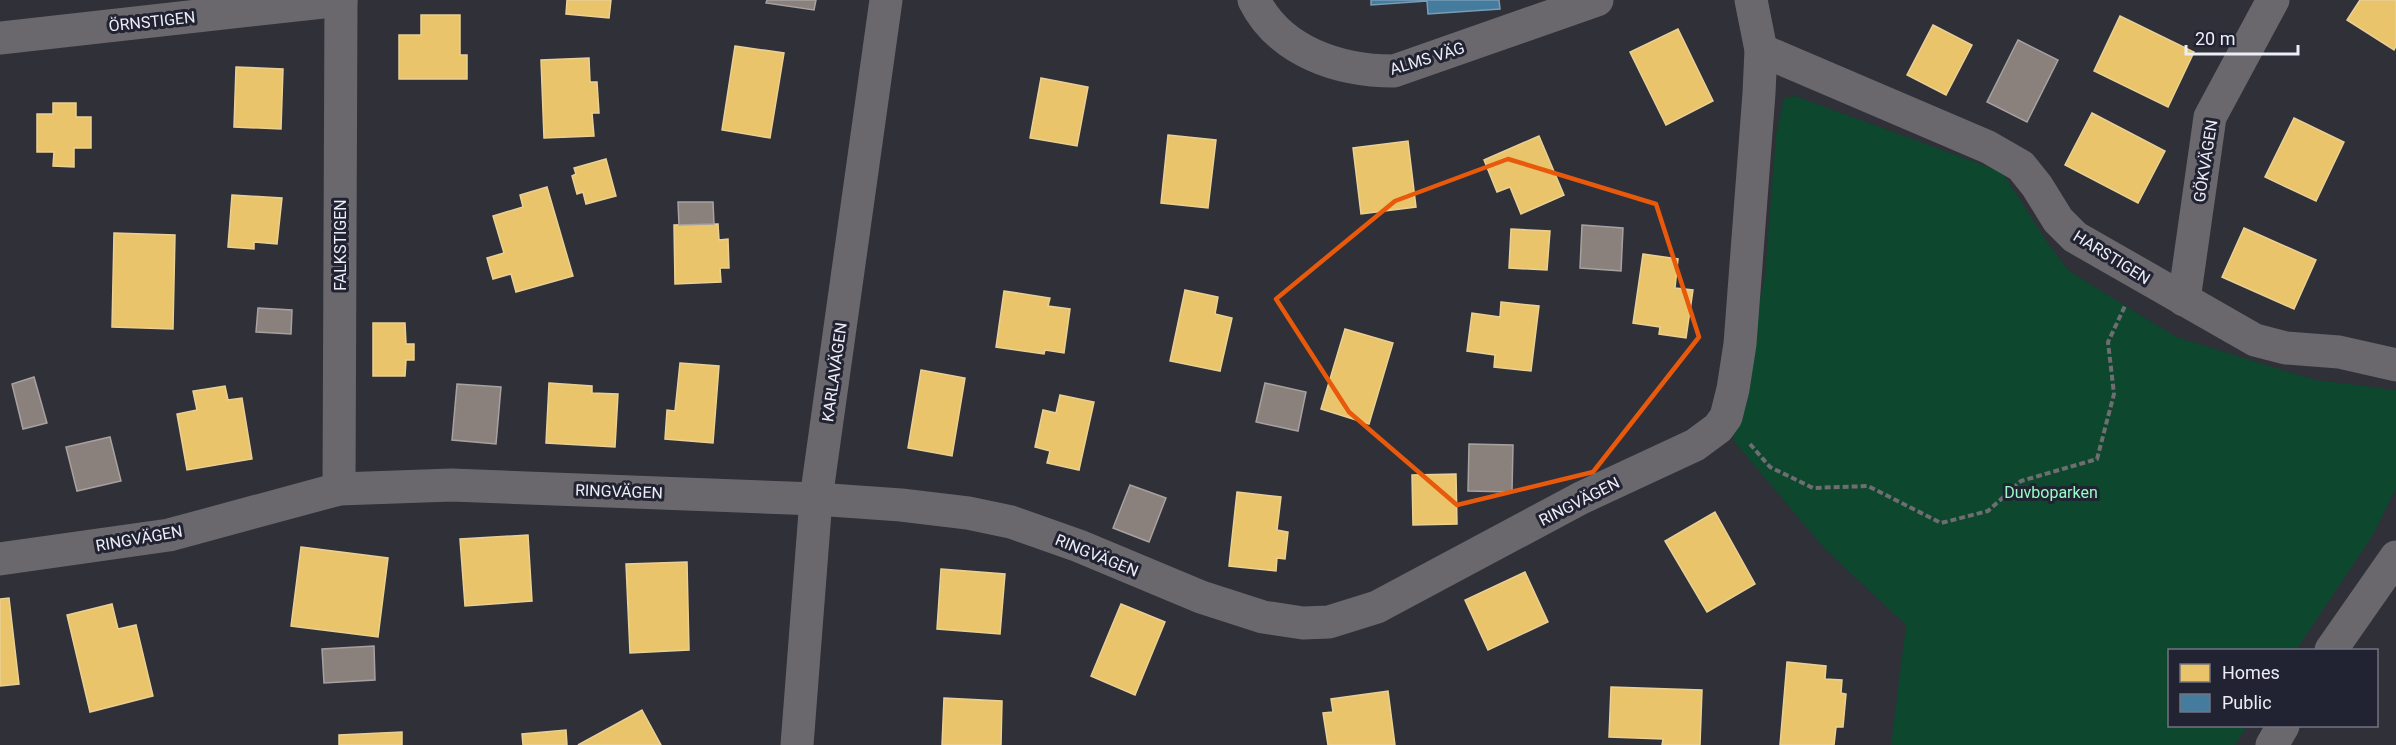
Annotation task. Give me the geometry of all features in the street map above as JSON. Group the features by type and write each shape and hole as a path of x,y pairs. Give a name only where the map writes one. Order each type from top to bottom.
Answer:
{"street":[{"name":"ÖRNSTIGEN","path":"0,38 341,0"},
{"name":"FALKSTIGEN","path":"339,489 341,0"},
{"name":"KARLAVÄGEN","path":"797,745 816,499 886,0"},
{"name":"ALMS VÄG","path":"1258,10 1308,54 1338,65 1358,69 1394,71 1597,0"},
{"path":"1726,417 1740,344 1761,50 1751,0"},
{"name":"GÖKVÄGEN","path":"2184,300 2210,117 2273,0"},
{"name":"HARSTIGEN","path":"1761,50 1988,147 2021,166 2037,186 2058,220 2075,237 2255,340 2286,348 2339,352 2396,365"},
{"name":"RINGVÄGEN","path":"0,559 169,535 339,489 452,485 816,499 901,505 968,513 1011,522 1079,546 1201,597 1263,617 1303,623 1329,622 1377,607 1581,498 1695,445 1718,428 1726,417"},
{"path":"2332,649 2396,557"},
{"path":"2272,745 2282,727"}],"path":[{"path":"1726,417 1770,467 1813,488 1868,486 1941,523 1988,511 2021,481 2097,459 2114,394 2108,342 2140,275"}],"highlighted area":[{"path":"1508,159 1656,204 1699,337 1593,472 1457,505 1349,412 1276,299 1395,201"}],"green space":[{"name":"Duvboparken","path":"1795,96 2002,172 2049,245 2069,271 2176,337 2315,380 2396,390 2396,488 2374,533 2297,649 2168,649 2168,727 2246,727 2235,745 1891,745 1906,625 1825,549 1733,440 1765,275 1776,134 1784,98"}],"building: Homes":[{"path":"567,0 611,0 609,18 566,14"},
{"path":"2360,0 2396,0 2396,46 2394,50 2347,20"},
{"path":"421,15 460,15 460,55 467,55 467,79 399,79 399,35 421,35"},
{"path":"2120,16 2194,52 2168,107 2094,71"},
{"path":"1933,25 1972,45 1946,95 1907,75"},
{"path":"1678,29 1713,101 1666,125 1630,52"},
{"path":"735,46 784,53 770,138 722,130"},
{"path":"589,58 590,82 597,82 599,113 592,113 594,136 544,138 541,60"},
{"path":"236,67 283,69 281,129 234,127"},
{"path":"1041,78 1088,87 1077,146 1030,138"},
{"path":"53,103 76,103 76,117 91,117 91,148 74,148 74,167 53,166 54,152 37,152 37,114 53,114"},
{"path":"2092,113 2165,151 2138,203 2065,165"},
{"path":"2294,118 2344,142 2316,201 2265,177"},
{"path":"1168,135 1216,140 1208,208 1161,203"},
{"path":"1539,136 1564,195 1521,214 1510,187 1497,192 1484,160"},
{"path":"1408,141 1416,207 1361,214 1353,148"},
{"path":"606,159 616,196 586,204 583,192 577,194 572,176 576,174 574,168"},
{"path":"547,187 573,276 516,292 511,274 493,279 487,258 504,253 493,216 523,207 520,195"},
{"path":"232,195 282,198 277,244 254,242 254,249 228,247"},
{"path":"718,224 719,240 728,239 729,268 720,268 721,282 675,284 674,225"},
{"path":"2244,228 2316,260 2294,309 2222,277"},
{"path":"1511,229 1550,231 1547,270 1509,268"},
{"path":"114,233 175,235 173,329 112,327"},
{"path":"1643,254 1678,259 1675,288 1693,290 1686,338 1659,334 1660,327 1633,323"},
{"path":"1185,290 1218,297 1215,314 1232,318 1220,371 1170,361"},
{"path":"1004,291 1050,298 1048,306 1070,309 1064,353 1045,350 1044,354 996,347"},
{"path":"1501,302 1539,306 1531,371 1494,367 1495,355 1467,351 1472,313 1500,317"},
{"path":"373,323 405,323 406,344 414,344 414,360 406,360 405,376 373,376"},
{"path":"1345,329 1393,343 1369,424 1321,409"},
{"path":"680,363 719,366 713,443 665,439 667,410 675,411"},
{"path":"921,370 965,378 952,456 908,448"},
{"path":"549,383 592,386 592,393 618,394 615,447 546,443"},
{"path":"225,386 228,400 242,398 252,459 187,470 177,414 197,410 193,391"},
{"path":"1060,395 1094,402 1079,470 1047,463 1050,451 1035,447 1043,410 1056,413"},
{"path":"1456,474 1457,524 1413,525 1412,475"},
{"path":"1237,492 1281,497 1277,530 1288,532 1285,559 1277,558 1276,571 1229,566"},
{"path":"1715,512 1755,584 1707,612 1665,541"},
{"path":"528,535 532,601 465,606 460,539"},
{"path":"301,547 388,558 378,637 291,626"},
{"path":"687,562 689,650 630,653 626,564"},
{"path":"941,569 1005,574 1000,634 937,629"},
{"path":"1525,572 1548,622 1488,650 1465,600"},
{"path":"9,598 19,684 0,686 0,599"},
{"path":"112,604 118,629 136,625 153,696 90,712 67,615"},
{"path":"1121,604 1165,622 1135,695 1091,676"},
{"path":"1787,662 1826,666 1825,679 1842,680 1841,693 1846,694 1843,727 1836,727 1834,745 1780,745"},
{"path":"1611,687 1702,690 1700,745 1662,745 1663,739 1609,737"},
{"path":"1388,691 1395,745 1328,745 1323,713 1333,712 1331,699"},
{"path":"944,698 1002,701 1001,745 942,745"},
{"path":"642,710 661,745 578,745"},
{"path":"566,730 567,745 523,745 522,734"},
{"path":"402,732 402,745 339,745 339,735"}],"building: Public":[{"path":"1371,0 1499,0 1500,9 1428,14 1427,1 1371,5"}],"building: Industry":[{"path":"767,0 816,0 814,10 766,3"},
{"path":"2018,40 2058,60 2027,122 1987,102"},
{"path":"678,202 713,202 714,224 679,225"},
{"path":"1582,225 1623,228 1621,271 1580,268"},
{"path":"258,308 292,310 291,334 256,332"},
{"path":"34,377 47,423 23,429 12,384"},
{"path":"1265,383 1306,392 1298,431 1256,422"},
{"path":"457,384 501,387 496,444 452,440"},
{"path":"110,437 121,481 77,491 66,447"},
{"path":"1469,444 1513,445 1512,492 1468,491"},
{"path":"1130,485 1166,498 1149,542 1113,528"},
{"path":"374,646 375,680 324,683 322,649"}]}
